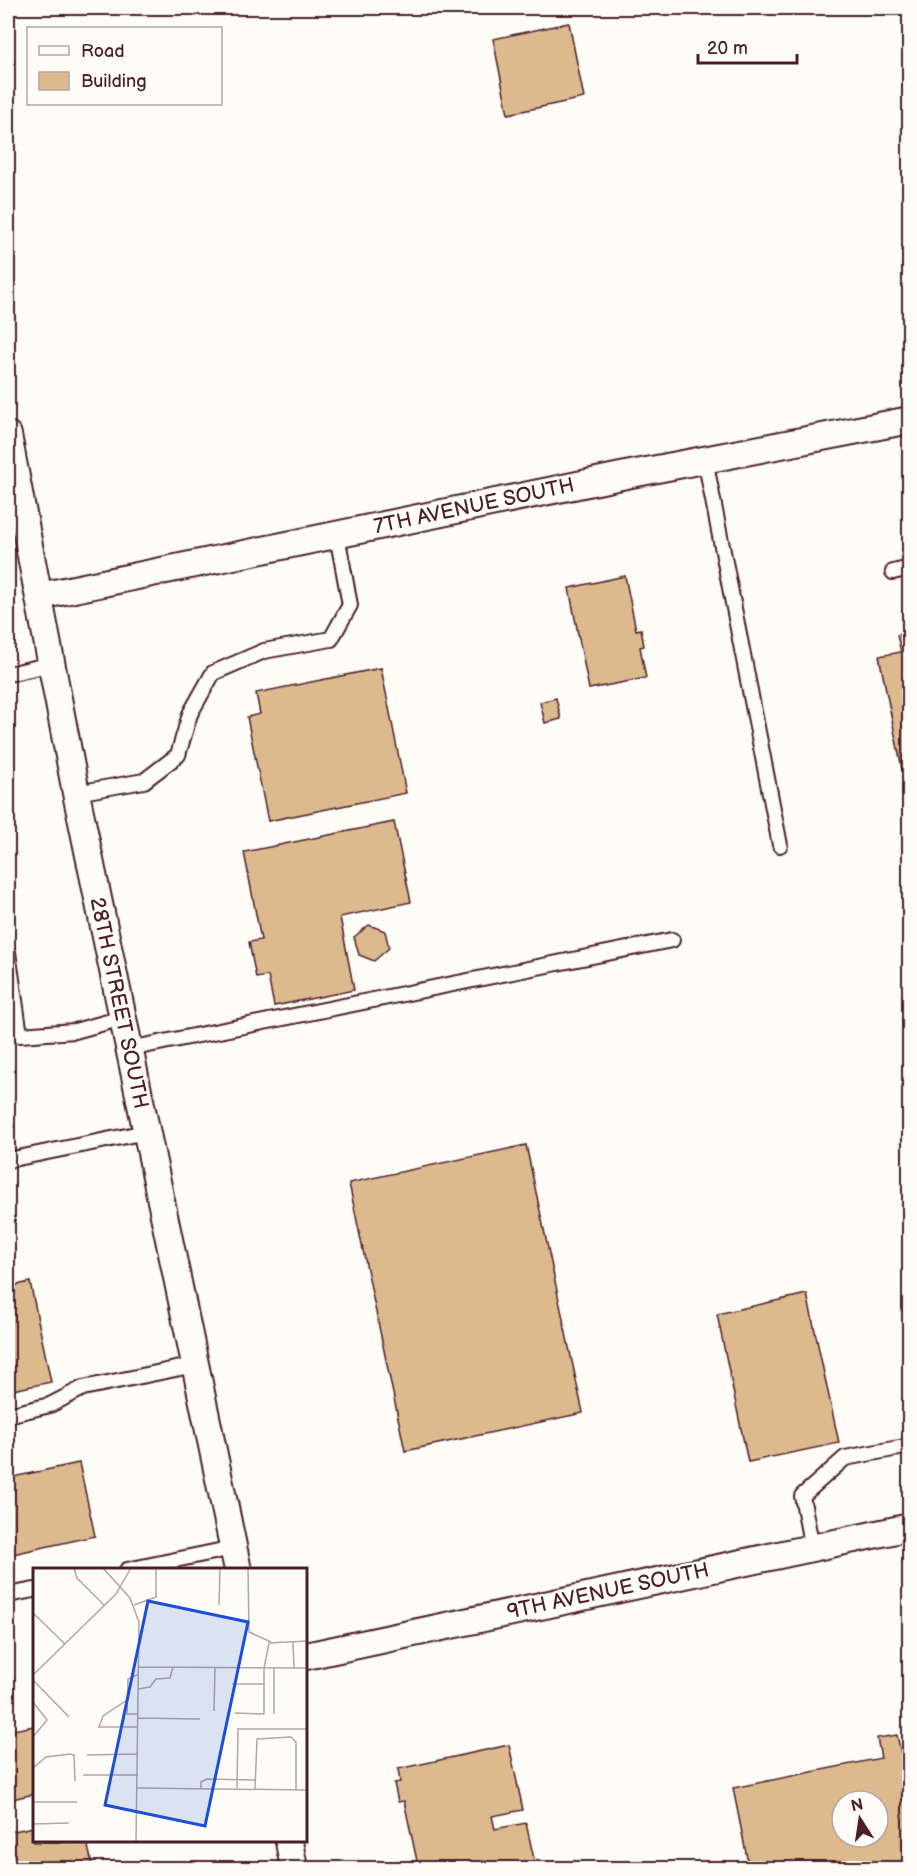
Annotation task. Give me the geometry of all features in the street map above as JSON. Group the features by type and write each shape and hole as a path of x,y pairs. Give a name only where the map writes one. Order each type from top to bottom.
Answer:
{"street":[{"name":"7TH AVENUE SOUTH","path":"40,596 705,459 909,420"},
{"name":"28TH STREET SOUTH","path":"8,435 76,793 236,1559"},
{"name":"9TH AVENUE SOUTH","path":"308,1656 909,1527"},
{"path":"289,1843 294,1869"}],"lane":[{"path":"705,459 780,845"},
{"path":"76,793 144,781 178,755 190,714 213,674 264,651 331,639 350,605 337,535"},
{"path":"893,572 909,568"},
{"path":"8,674 52,664"},
{"path":"129,1049 672,940"},
{"path":"8,952 14,1038 75,1031 122,1018"},
{"path":"8,1160 146,1132"},
{"path":"8,1414 50,1405 83,1388 195,1365"},
{"path":"812,1548 802,1496 845,1458 909,1446"},
{"path":"148,1568 236,1559"},
{"path":"8,1595 33,1590"}],"building":[{"path":"569,23 584,98 508,114 493,39"},
{"path":"625,576 636,630 641,629 644,646 640,647 646,678 589,689 569,588"},
{"path":"910,632 910,768 902,769 879,656 901,652 897,635"},
{"path":"381,668 406,793 268,821 247,717 260,714 256,693"},
{"path":"556,698 561,719 545,723 540,702"},
{"path":"394,822 411,902 340,917 354,990 274,1006 268,976 256,978 249,942 261,940 244,852"},
{"path":"369,925 385,931 389,948 374,961 359,955 354,937"},
{"path":"526,1145 583,1413 405,1451 349,1183"},
{"path":"30,1282 51,1382 8,1391 8,1287"},
{"path":"807,1294 839,1443 748,1462 717,1314"},
{"path":"79,1463 95,1536 8,1555 8,1478"},
{"path":"33,1726 33,1794 8,1800 8,1731"},
{"path":"897,1735 901,1754 910,1752 910,1868 749,1868 733,1788 881,1758 877,1738"},
{"path":"509,1745 523,1810 492,1816 495,1829 526,1823 536,1868 412,1868 411,1863 417,1861 404,1801 398,1802 394,1783 400,1782 398,1769"},
{"path":"33,1827 33,1843 87,1843 93,1868 8,1868 8,1832"}]}
